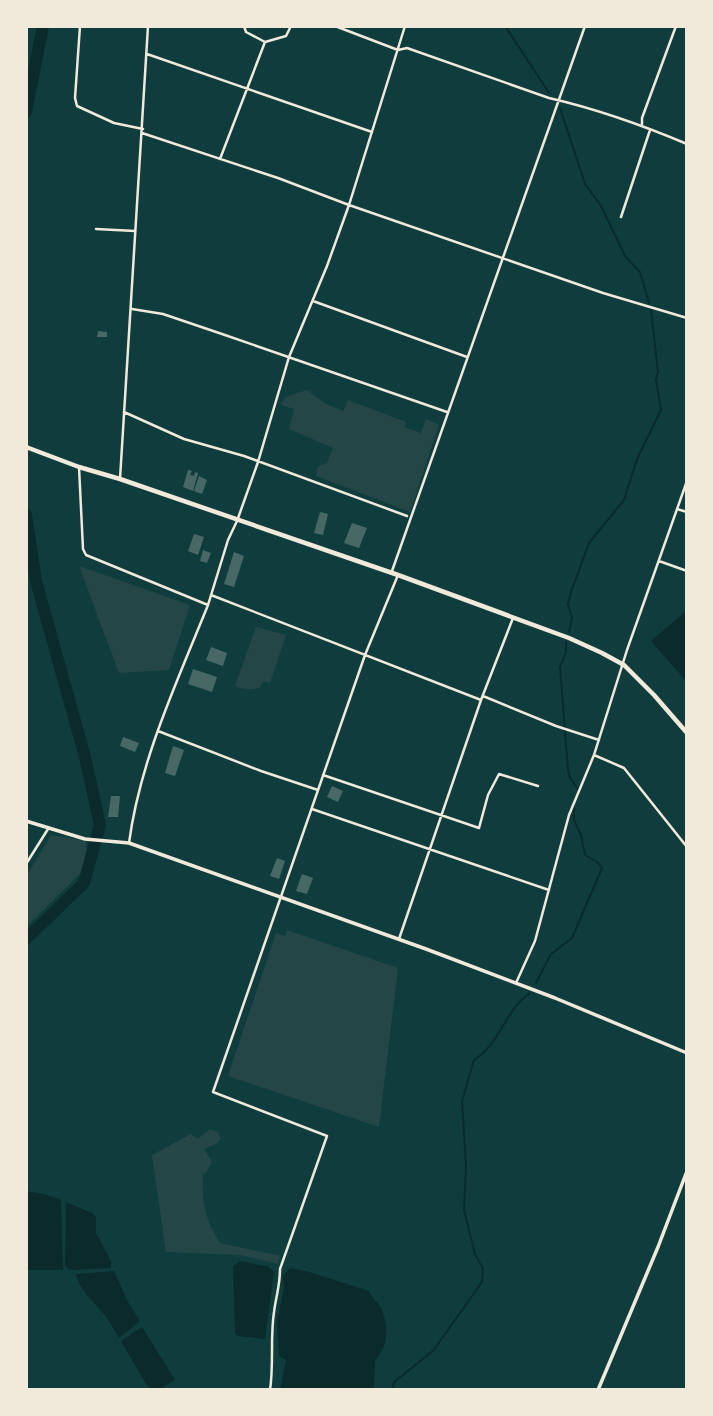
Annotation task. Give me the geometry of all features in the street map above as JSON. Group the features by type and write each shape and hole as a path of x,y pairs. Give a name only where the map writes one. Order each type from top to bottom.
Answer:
{"main road":[{"path":"26,447 398,575 576,641 624,666 687,733"}],"street":[{"path":"80,26 75,98 78,106 114,122 349,205 603,293 687,318"},
{"path":"120,479 148,26"},
{"path":"244,26 246,32 265,42 286,36 291,26"},
{"path":"335,26 398,50 407,48 558,100 650,128"},
{"path":"128,843 134,804 158,731 208,605 228,540 258,462 289,357 349,205 405,26"},
{"path":"392,573 584,26"},
{"path":"676,26 641,123 687,144"},
{"path":"220,160 265,42"},
{"path":"146,54 372,132"},
{"path":"621,217 650,128"},
{"path":"96,229 135,231"},
{"path":"312,300 467,357"},
{"path":"132,309 163,314 448,412"},
{"path":"124,412 184,439 258,462 407,516"},
{"path":"79,467 83,549 86,555 208,605"},
{"path":"516,983 535,941 569,815 594,755 687,481"},
{"path":"677,509 687,512"},
{"path":"659,561 687,571"},
{"path":"270,1390 274,1365 274,1312 280,1289 280,1269 327,1136 213,1092 365,655 398,575"},
{"path":"211,595 365,655 599,740"},
{"path":"399,939 482,698 513,618"},
{"path":"158,731 318,790"},
{"path":"594,755 624,768 687,847"},
{"path":"323,775 479,828 488,795 499,774 538,786"},
{"path":"312,808 549,890"},
{"path":"26,821 86,839 128,843 399,939 516,983 687,1053"},
{"path":"26,864 48,829"},
{"path":"598,1390 687,1171"}],"shaded area":[{"path":"307,390 324,403 343,411 348,400 406,422 404,427 421,433 426,419 439,425 410,512 316,476 318,466 327,463 333,448 289,429 294,409 281,405 285,397"},
{"path":"79,566 190,605 169,670 119,673"},
{"path":"687,610 687,682 651,641"},
{"path":"256,627 286,635 270,683 263,681 260,688 241,688 235,686"},
{"path":"51,835 86,841 85,869 26,927 26,877"},
{"path":"287,930 398,968 379,1127 228,1076 276,933 285,936"},
{"path":"210,1129 218,1132 221,1139 204,1149 212,1162 205,1174 203,1173 204,1201 215,1234 220,1243 280,1256 278,1264 240,1255 166,1252 152,1155 191,1134 198,1139"},
{"path":"26,1191 61,1200 63,1270 26,1270"},
{"path":"66,1202 96,1217 96,1233 111,1261 111,1268 73,1270 65,1265"},
{"path":"241,1261 269,1267 274,1272 265,1339 238,1336 235,1333 233,1266"},
{"path":"290,1268 369,1291 379,1305 384,1317 386,1337 383,1350 375,1361 374,1390 280,1390 286,1360 279,1356 277,1322 284,1288 283,1276"},
{"path":"114,1271 140,1321 119,1338 85,1292 76,1274"},
{"path":"142,1327 175,1380 159,1390 152,1390 146,1384 121,1341"}],"building":[{"path":"98,331 107,332 107,337 97,337"},
{"path":"188,470 192,471 190,475 198,473 193,491 183,487"},
{"path":"199,476 207,480 202,494 194,491"},
{"path":"320,512 328,514 323,535 314,533"},
{"path":"352,523 367,528 359,548 344,543"},
{"path":"194,534 204,537 198,555 188,551"},
{"path":"203,550 211,553 207,563 200,561"},
{"path":"234,552 244,556 234,587 224,584"},
{"path":"211,647 227,653 223,666 206,660"},
{"path":"193,669 217,677 212,692 188,684"},
{"path":"123,737 139,743 135,752 120,746"},
{"path":"173,746 184,750 175,776 165,773"},
{"path":"332,786 343,791 338,802 327,797"},
{"path":"111,796 120,796 118,817 108,817"},
{"path":"277,858 285,861 279,879 270,876"},
{"path":"302,874 313,878 307,894 296,891"}],"waterway":[{"path":"26,112 43,26"},
{"path":"505,26 549,93"},
{"path":"560,108 585,184 601,206 625,256 640,272 649,303"},
{"path":"569,632 572,617 568,605 570,595 589,543 624,500 637,459 661,410 651,310"},
{"path":"26,515 36,581 85,757 100,825 84,883 26,939"},
{"path":"566,642 566,652 560,667 568,770 570,778 579,790"},
{"path":"536,983 551,954 572,938 602,868 585,855 581,835 574,820 574,806"},
{"path":"392,1390 394,1382 433,1351 482,1282 483,1269 475,1254 464,1210 466,1166 462,1101 474,1060 491,1045 514,1009 530,993"}]}
